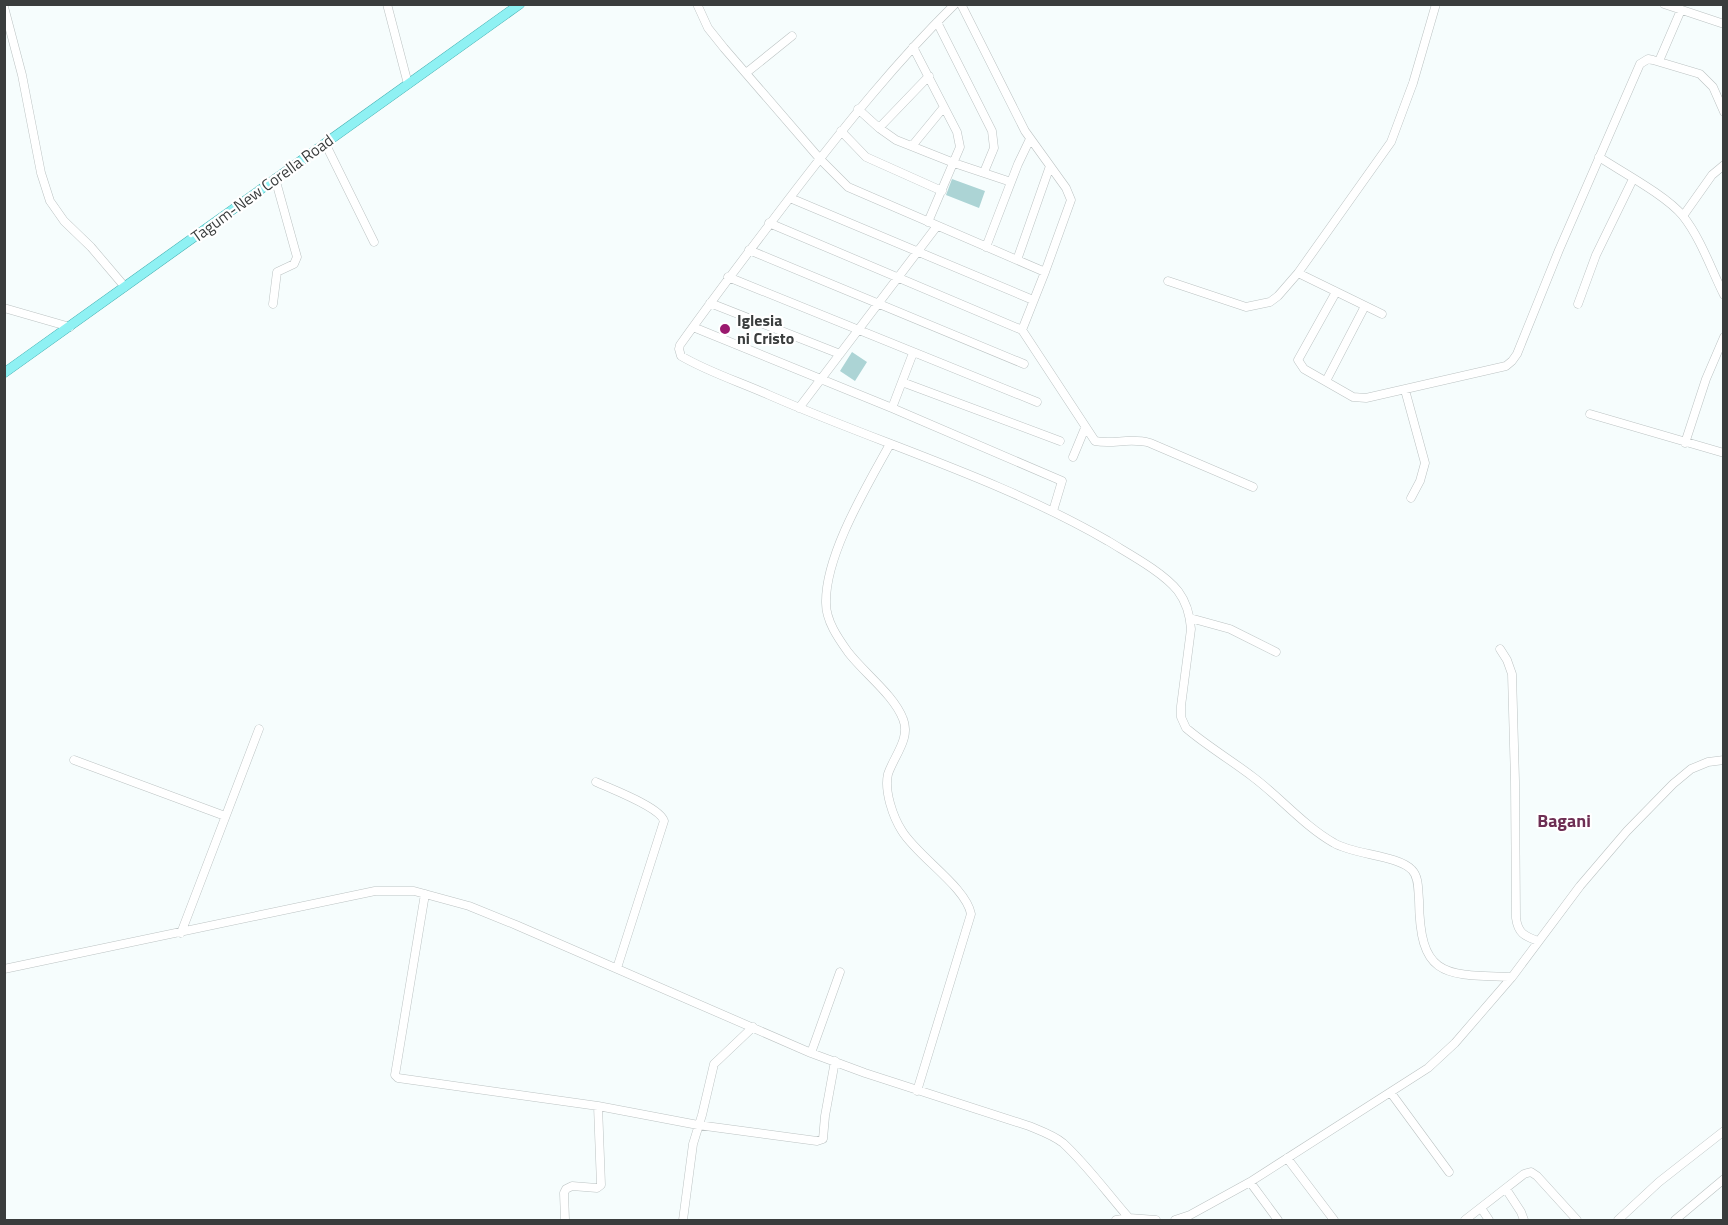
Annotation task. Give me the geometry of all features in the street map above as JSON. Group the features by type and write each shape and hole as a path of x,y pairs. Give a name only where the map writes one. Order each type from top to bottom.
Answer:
{"main road":[{"name":"Tagum-New Corella Road","path":"4,373 520,4"}],"street":[{"path":"387,4 408,84"},
{"path":"698,4 704,20 715,37 820,159 849,187 1046,272"},
{"path":"956,4 913,47 858,109 710,303 680,345 681,356 799,408 1053,511 1116,546 1161,576 1177,590 1188,609 1190,618 1191,630 1181,706 1181,717 1186,728 1253,777 1323,836 1349,850 1396,861 1411,869 1418,883 1422,935 1431,960 1438,967 1458,975 1512,977"},
{"path":"961,4 1019,121 1066,188 1071,200 1046,272 1022,330"},
{"path":"1168,281 1246,307 1270,302 1278,296 1298,273 1391,142 1413,83 1436,4"},
{"path":"1664,4 1724,24"},
{"path":"4,7 21,75 41,174 50,201 64,221 125,287"},
{"path":"1659,61 1681,10"},
{"path":"937,22 993,131 994,148 984,172"},
{"path":"746,73 792,36"},
{"path":"913,47 960,139 960,147 954,163 928,222"},
{"path":"1336,292 1298,360 1304,369 1353,397 1361,399 1498,369 1512,361 1517,354 1640,64 1648,59 1700,74 1709,81 1724,112"},
{"path":"879,128 929,76"},
{"path":"912,146 944,107"},
{"path":"858,109 896,140 1011,182"},
{"path":"841,131 866,157 942,191"},
{"path":"986,247 1030,139"},
{"path":"325,143 374,242"},
{"path":"1599,157 1671,204 1683,216 1696,237 1724,295"},
{"path":"1683,216 1712,175 1724,165"},
{"path":"1017,260 1050,166"},
{"path":"273,304 277,272 294,264 297,257 275,178"},
{"path":"1578,304 1601,244 1633,179"},
{"path":"790,198 1033,300"},
{"path":"770,223 1022,330 1095,441 1101,443 1139,440 1150,443 1253,487"},
{"path":"799,408 938,226"},
{"path":"749,250 1024,364"},
{"path":"1298,273 1382,314"},
{"path":"728,278 1037,402"},
{"path":"710,303 840,354"},
{"path":"1326,381 1365,306"},
{"path":"4,308 70,327"},
{"path":"693,327 892,408 1062,481 1053,511"},
{"path":"1685,443 1706,380 1724,337"},
{"path":"892,408 913,353"},
{"path":"902,382 1060,441"},
{"path":"1405,390 1425,463 1420,481 1411,498"},
{"path":"1590,414 1724,453"},
{"path":"1073,457 1085,428"},
{"path":"890,444 844,533 833,562 827,587 826,604 829,619 843,645 863,670 896,704 904,719 906,730 903,743 888,775 887,785 902,831 925,859 960,893 970,905 972,914 917,1091"},
{"path":"1190,618 1230,629 1276,652"},
{"path":"1500,650 1512,674 1516,918 1519,932 1538,941"},
{"path":"181,933 259,729"},
{"path":"74,760 225,816"},
{"path":"1175,1221 1250,1182 1391,1093 1444,1055 1512,977 1580,886 1627,831 1673,784 1691,770 1708,762 1724,760"},
{"path":"596,782 661,814 664,821 617,968"},
{"path":"4,969 351,895 397,890 425,894 469,906 811,1053 1050,1135 1062,1143 1086,1167 1129,1218"},
{"path":"425,894 396,1078 598,1106 698,1125 820,1140 823,1139 835,1061"},
{"path":"811,1053 840,972"},
{"path":"682,1221 693,1144 714,1064 753,1027"},
{"path":"1391,1093 1449,1172"},
{"path":"565,1221 564,1193 566,1189 572,1186 597,1188 601,1185 598,1106"},
{"path":"1618,1221 1659,1182 1724,1131"},
{"path":"1287,1158 1334,1221"},
{"path":"1465,1221 1524,1174 1531,1173 1535,1174 1577,1221"},
{"path":"1675,1221 1724,1179"},
{"path":"1250,1182 1278,1221"},
{"path":"1506,1189 1524,1221"},
{"path":"1480,1208 1489,1221"},
{"path":"1116,1221 1129,1218 1156,1221"}],"shaded area":[{"path":"952,179 985,191 979,208 946,195"},
{"path":"852,352 867,362 855,381 840,371"}],"place":[{"name":"Iglesia ni Cristo","path":"725,329"}],"district":[{"name":"Bagani","path":"1564,820"}]}
